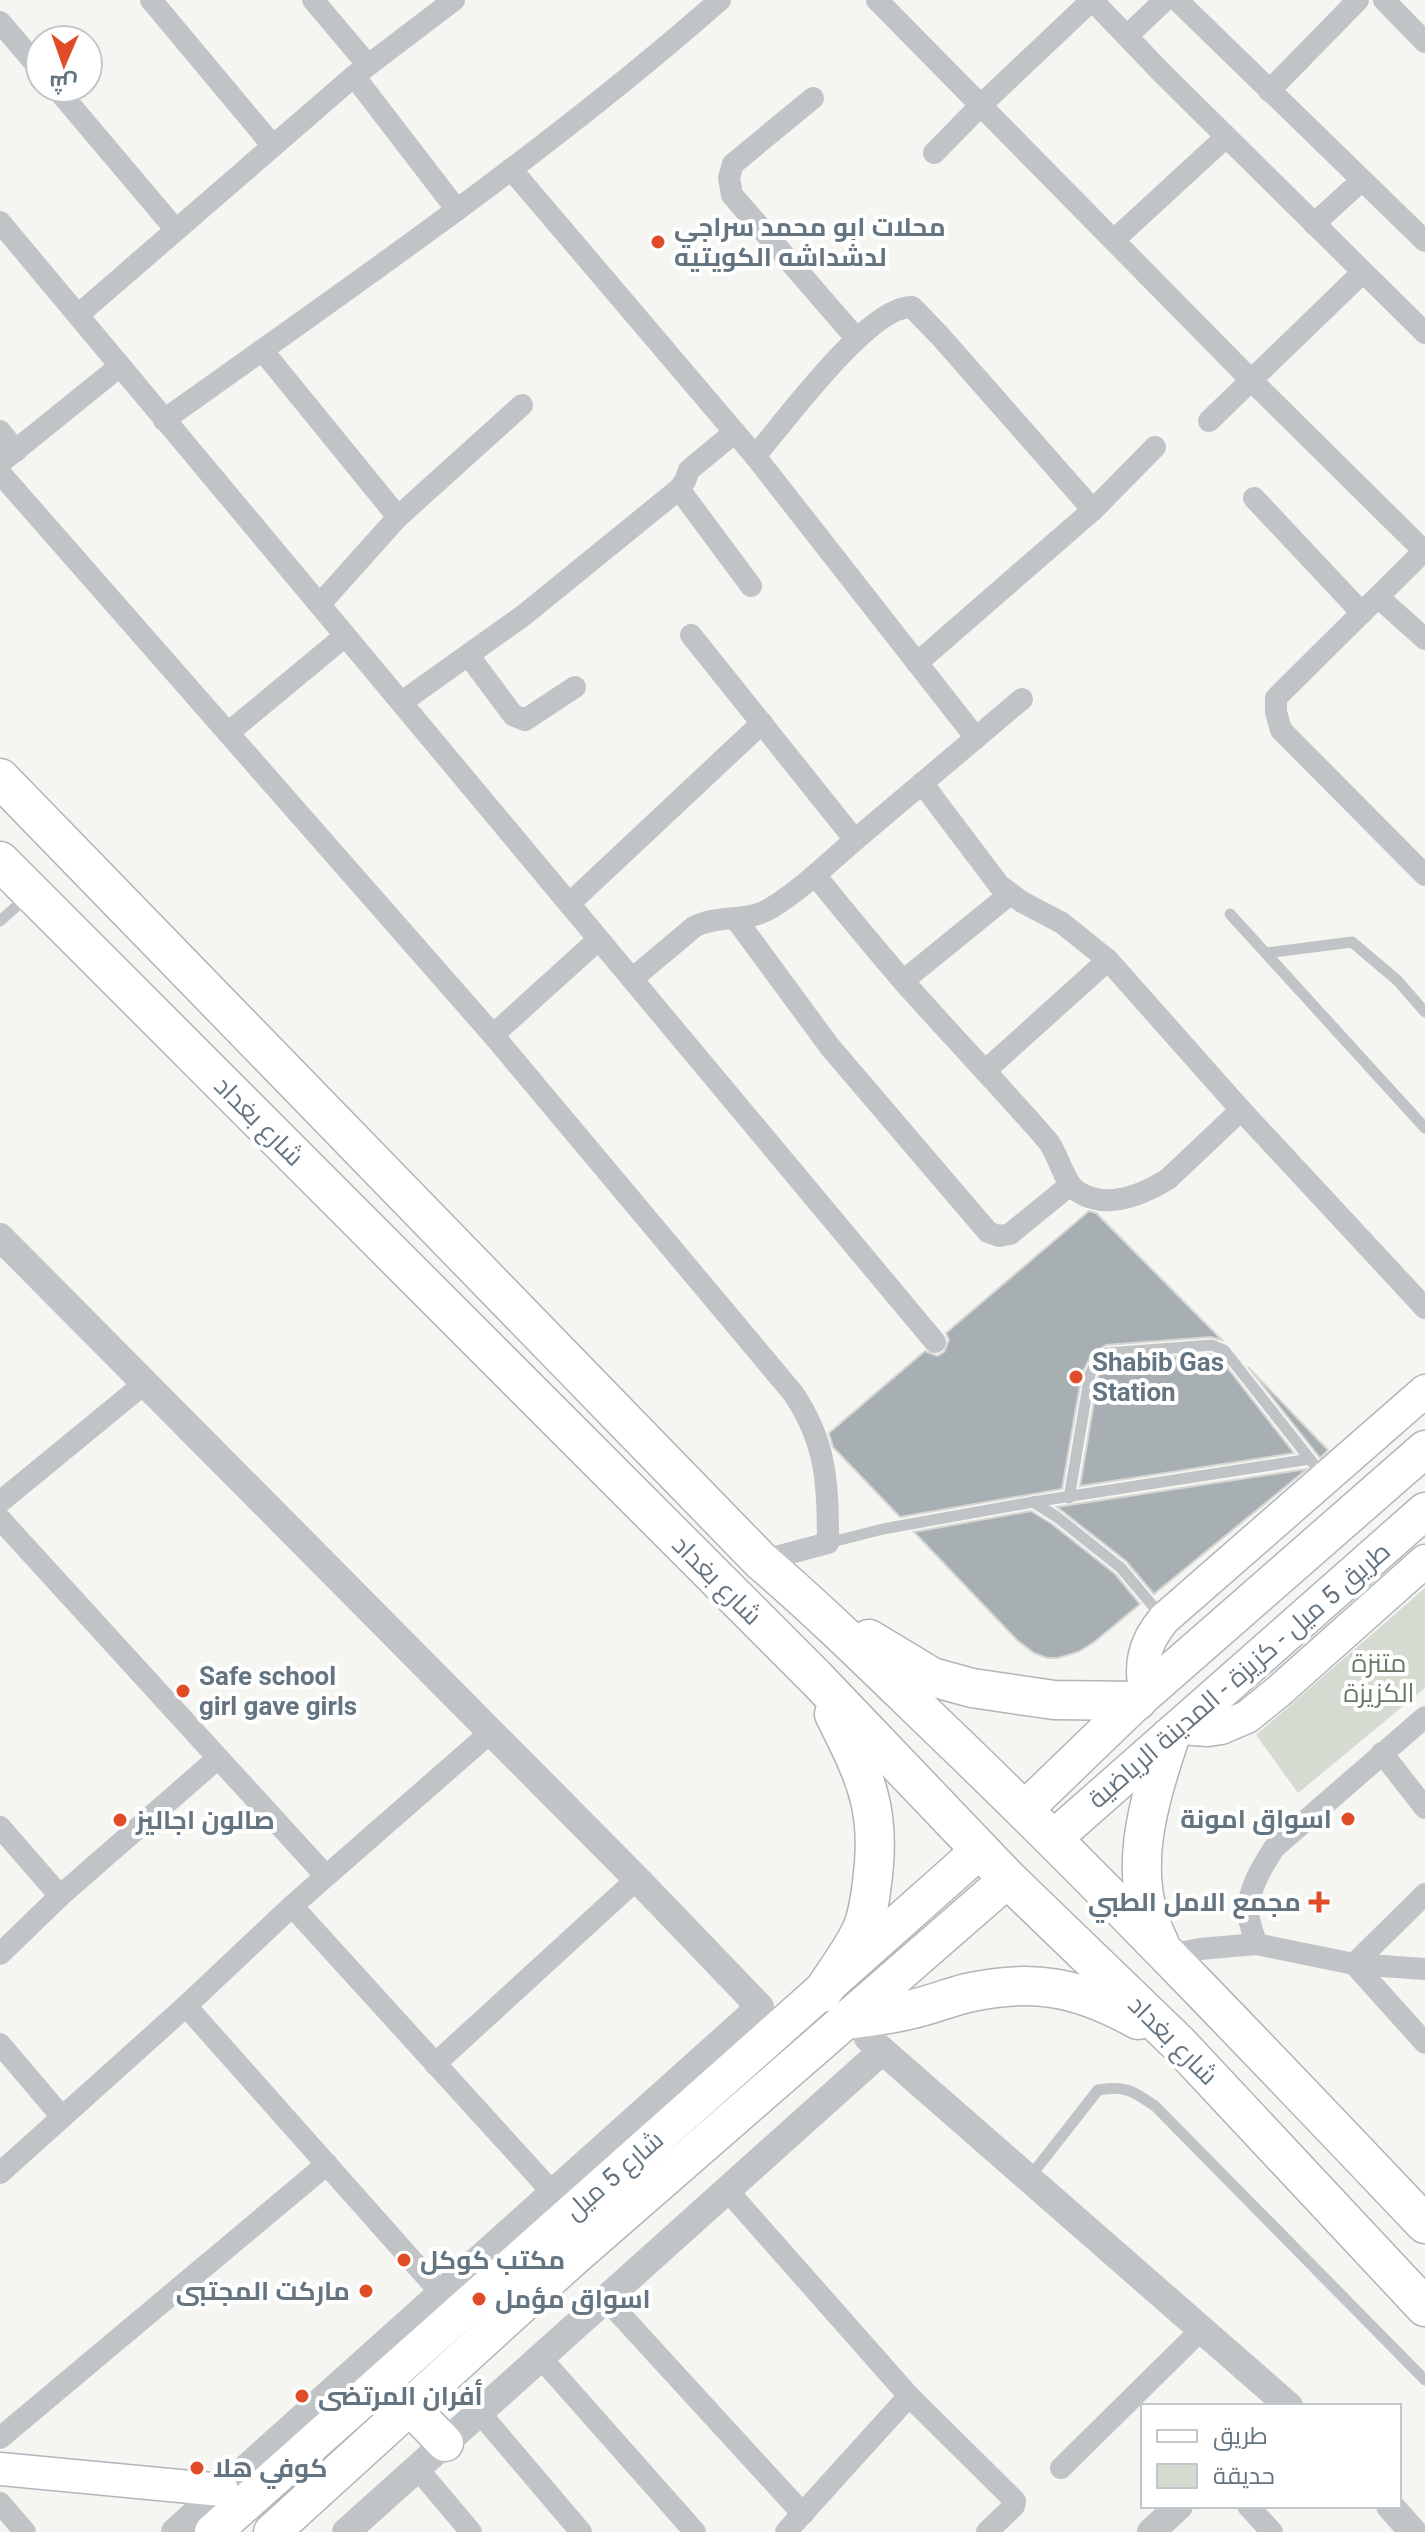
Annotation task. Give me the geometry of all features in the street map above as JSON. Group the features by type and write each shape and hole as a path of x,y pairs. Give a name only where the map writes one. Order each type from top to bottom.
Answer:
{"highway":[{"name":"شارع بغداد","path":"0,778 761,1561 809,1602 1024,1810 1165,1951 1425,2224"},
{"name":"شارع بغداد","path":"0,861 817,1679 1008,1879 1179,2044 1425,2307"},
{"path":"809,1602 932,1677 986,1691 1054,1700 1142,1698"},
{"path":"817,1679 862,1770 871,1799 876,1858 869,1908 834,2006 909,2010 993,1987 1037,1985 1092,1997 1179,2044"},
{"path":"1165,1951 1148,1915 1142,1838 1150,1798 1175,1733"}],"main road":[{"path":"1142,1698 1144,1654 1164,1619 1317,1469 1425,1391"},
{"name":"طريق 5 ميل - كزيزة - المدينة الرياضية","path":"1024,1810 1142,1698 1425,1449"},
{"name":"طريق 5 ميل - كزيزة - المدينة الرياضية","path":"1053,1839 1425,1511"},
{"path":"1175,1733 1221,1728 1247,1717 1425,1561"},
{"name":"شارع 5 ميل","path":"272,2532 572,2259 834,2006 980,1850"},
{"name":"شارع 5 ميل","path":"213,2532 388,2358 834,2006 1008,1879"},
{"path":"410,2407 445,2443"},
{"path":"0,2469 222,2490"}],"street":[{"path":"151,0 273,146"},
{"path":"313,0 457,210"},
{"path":"78,315 361,70 454,0"},
{"path":"164,420 457,210 630,77 720,0"},
{"path":"877,0 1251,380 1424,550 1276,698 1276,712 1281,730 1425,875"},
{"path":"934,153 1092,0 1226,137 1425,332"},
{"path":"1127,36 1165,0"},
{"path":"1177,0 1425,241"},
{"path":"1269,91 1358,0"},
{"path":"1384,0 1425,42"},
{"path":"0,22 24,50"},
{"path":"813,98 733,164 729,178 732,195 856,338"},
{"path":"70,104 176,230"},
{"path":"1114,240 1226,137"},
{"path":"511,169 755,456 976,738"},
{"path":"1314,224 1362,180"},
{"path":"0,222 935,1342"},
{"path":"1209,421 1363,272"},
{"path":"755,456 856,338 894,311 904,306 912,307 1093,510"},
{"path":"262,350 398,517"},
{"path":"0,431 8,457 120,366"},
{"path":"320,604 398,517 522,405"},
{"path":"402,702 524,615 679,489 689,470 735,432"},
{"path":"917,663 1093,510 1155,447"},
{"path":"0,473 493,1035 803,1407 823,1456 828,1491 828,1543 761,1561"},
{"path":"679,489 751,586"},
{"path":"1254,498 1370,605 1425,639"},
{"path":"691,635 855,840"},
{"path":"228,733 345,636"},
{"path":"469,656 513,715 525,720 575,687"},
{"path":"632,979 694,927 713,919 746,917 767,910 815,875 1022,699"},
{"path":"569,904 762,723"},
{"path":"922,783 999,885 1062,923 1108,960 1241,1110 1425,1308"},
{"path":"815,875 903,981 1050,1143 1070,1185 1079,1192 1101,1199 1125,1199 1140,1194 1168,1179 1241,1110"},
{"path":"903,981 1010,894"},
{"path":"735,918 847,1068 988,1232 999,1236 1010,1234 1070,1185"},
{"path":"493,1035 598,940"},
{"path":"985,1071 1108,960"},
{"path":"0,1237 760,2007 441,2293 388,2358 222,2490 175,2532"},
{"path":"0,1502 145,1383"},
{"path":"3,1530 326,1876"},
{"path":"1256,1944 1248,1914 1252,1889 1268,1857 1286,1837 1425,1717"},
{"path":"0,2173 292,1906 491,1732"},
{"path":"1382,1753 1425,1808"},
{"path":"0,1954 60,1896 218,1758"},
{"path":"0,1827 60,1896"},
{"path":"435,2064 637,1879"},
{"path":"1354,1964 1425,1894"},
{"path":"292,1906 553,2193"},
{"path":"1165,1951 1256,1944 1354,1964 1425,1969"},
{"path":"1354,1964 1425,2043"},
{"path":"186,2006 441,2293"},
{"path":"834,2006 1286,2404"},
{"path":"0,2044 62,2117"},
{"path":"354,2529 417,2468 882,2051"},
{"path":"0,2438 327,2164"},
{"path":"727,2190 909,2396 1015,2501 1014,2506 987,2532"},
{"path":"606,2299 803,2514"},
{"path":"1061,2468 1201,2330"},
{"path":"540,2357 695,2532"},
{"path":"786,2532 909,2396"},
{"path":"479,2412 581,2532"},
{"path":"417,2468 471,2532"},
{"path":"0,2503 25,2532"},
{"path":"1151,2532 1177,2508"},
{"path":"1250,2508 1272,2532"},
{"path":"1392,2508 1413,2532"}],"lane":[{"path":"0,921 31,893"},
{"path":"1230,914 1425,1128"},
{"path":"1266,953 1352,942 1397,980 1425,1012"},
{"path":"1069,1498 1090,1374 1097,1361 1107,1353 1212,1345 1224,1350 1317,1469"},
{"path":"828,1543 883,1529 1033,1502 1317,1469"},
{"path":"1033,1502 1057,1517 1121,1568 1164,1619"},
{"path":"1028,2178 1098,2090 1116,2087 1134,2091 1155,2106 1425,2380"}],"green space":[{"name":"متنزة الكزيزة","path":"1425,1588 1425,1688 1298,1793 1256,1735"}],"building":[{"path":"1089,1211 1096,1213 1222,1340 1211,1337 1106,1345 1092,1354 1082,1373 1062,1489 900,1517 833,1447 829,1433 925,1351 937,1356 944,1352 949,1340 946,1333"},
{"path":"1211,1354 1219,1357 1294,1453 1080,1486 1098,1377 1104,1367 1110,1361"},
{"path":"1248,1367 1328,1450 1320,1458 1317,1454"},
{"path":"1307,1469 1154,1594 1126,1561 1057,1507"},
{"path":"1031,1511 1115,1574 1140,1604 1093,1643 1058,1658 1034,1653 1017,1640 914,1532"}],"place":[{"name":"محلات ابو محمد سراجي لدشداشه الكويتيه","path":"658,242"},
{"name":"Shabib Gas Station","path":"1076,1377"},
{"name":"Safe school girl gave girls","path":"183,1691"},
{"name":"اسواق امونة","path":"1348,1819"},
{"name":"صالون اجاليز","path":"120,1820"},
{"name":"مجمع الامل الطبي","path":"1319,1902"},
{"name":"مكتب كوكل","path":"404,2260"},
{"name":"ماركت المجتبى","path":"366,2291"},
{"name":"اسواق مؤمل","path":"479,2299"},
{"name":"أفران المرتضى","path":"302,2396"},
{"name":"كوفي هلا","path":"197,2468"}]}
